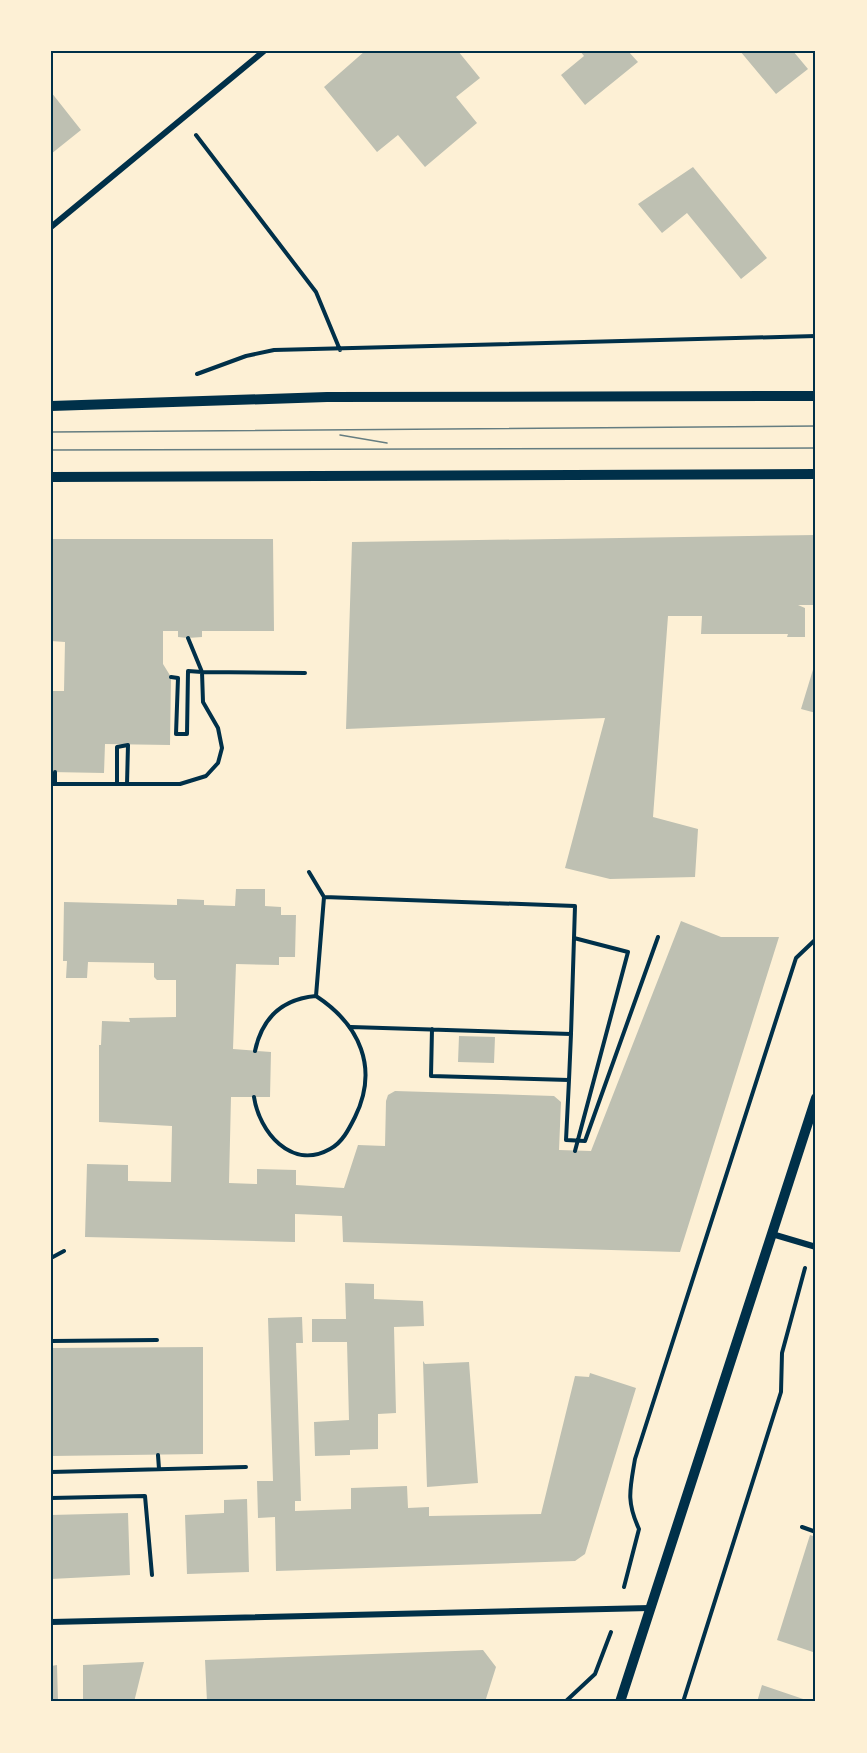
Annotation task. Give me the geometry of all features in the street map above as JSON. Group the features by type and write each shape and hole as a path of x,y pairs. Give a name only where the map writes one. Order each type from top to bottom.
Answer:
{"street":[{"path":"51,227 264,51"},
{"path":"51,406 327,397 816,396"},
{"path":"51,477 816,474"},
{"path":"620,1702 816,1098"},
{"path":"772,1233 813,1246"},
{"path":"51,1623 650,1608"}],"path":[{"path":"183,118 316,292 340,350"},
{"path":"187,376 246,356 274,350 816,336"},
{"path":"55,772 53,784 180,784 206,776 218,763 222,748 218,728 203,702 202,672 188,638"},
{"path":"171,677 178,678 176,734 187,734 188,671 305,673"},
{"path":"117,784 117,747 128,745 127,784"},
{"path":"309,872 324,897 316,996"},
{"path":"324,897 576,906 566,1140 585,1141 658,937"},
{"path":"574,938 628,952 575,1151"},
{"path":"636,1459 796,958 816,939"},
{"path":"254,1097 262,1126 271,1138 285,1149 303,1155 331,1149 350,1128 360,1107 365,1084 365,1062 351,1026 333,1006 316,996 288,1002 276,1011 265,1023 255,1052"},
{"path":"351,1026 571,1034"},
{"path":"432,1029 431,1076 569,1080"},
{"path":"683,1702 781,1392 782,1353 813,1246"},
{"path":"51,1258 64,1251"},
{"path":"51,1341 157,1340"},
{"path":"158,1455 159,1470"},
{"path":"51,1472 246,1467"},
{"path":"51,1498 145,1496 152,1575"},
{"path":"802,1527 816,1532"}],"building":[{"path":"365,51 458,51 480,78 456,97 477,123 425,167 398,135 377,152 324,87"},
{"path":"580,51 628,51 638,62 585,105 561,75 584,56"},
{"path":"740,51 793,51 808,69 776,94"},
{"path":"51,92 81,130 51,154"},
{"path":"693,167 767,258 741,279 687,213 662,233 638,204"},
{"path":"816,535 816,605 798,605 805,608 805,637 787,637 788,634 701,634 702,616 668,616 653,817 698,829 695,877 610,879 565,868 605,718 346,729 352,542"},
{"path":"51,539 273,539 274,631 202,631 202,637 188,638 178,637 178,631 163,631 163,664 171,677 170,745 105,744 104,773 51,772 51,691 64,691 65,642 51,641"},
{"path":"816,663 816,713 801,709"},
{"path":"236,889 265,889 265,906 281,907 281,915 296,915 295,957 279,957 279,965 236,964 233,1049 271,1052 270,1097 231,1097 229,1183 257,1184 257,1169 296,1170 296,1185 344,1188 358,1145 385,1146 386,1101 388,1095 395,1091 554,1096 561,1102 559,1150 591,1151 681,921 721,937 779,937 680,1252 343,1242 342,1216 295,1214 295,1242 85,1237 87,1164 128,1165 128,1181 171,1182 172,1126 99,1122 99,1045 101,1045 102,1021 130,1022 129,1018 176,1017 176,980 157,980 154,977 154,963 88,962 87,978 66,978 67,961 63,961 64,902 177,905 177,899 204,900 204,905 235,906"},
{"path":"459,1036 495,1037 494,1063 458,1062"},
{"path":"345,1283 374,1284 374,1299 423,1301 424,1326 394,1327 396,1413 378,1414 378,1449 350,1450 350,1455 315,1456 314,1422 349,1420 347,1342 312,1342 312,1319 346,1319"},
{"path":"302,1317 303,1343 296,1343 301,1501 295,1501 295,1511 351,1509 351,1488 407,1486 408,1508 429,1507 429,1516 541,1514 575,1376 589,1377 590,1373 636,1388 585,1554 575,1561 276,1571 275,1517 258,1518 257,1481 273,1481 268,1318"},
{"path":"203,1347 203,1454 51,1456 51,1348"},
{"path":"423,1361 425,1364 469,1362 478,1483 427,1487"},
{"path":"247,1499 249,1572 187,1574 185,1515 224,1513 224,1500"},
{"path":"128,1513 130,1575 51,1579 51,1515"},
{"path":"810,1535 816,1537 816,1653 777,1640"},
{"path":"483,1650 496,1667 485,1702 271,1702 271,1699 207,1702 205,1660"},
{"path":"144,1662 134,1702 83,1702 83,1665"},
{"path":"57,1665 58,1702 51,1702 51,1666"},
{"path":"762,1685 812,1702 757,1702"}],"tram line":[{"path":"51,432 816,426"},
{"path":"340,435 387,443"},
{"path":"51,450 816,448"}]}
